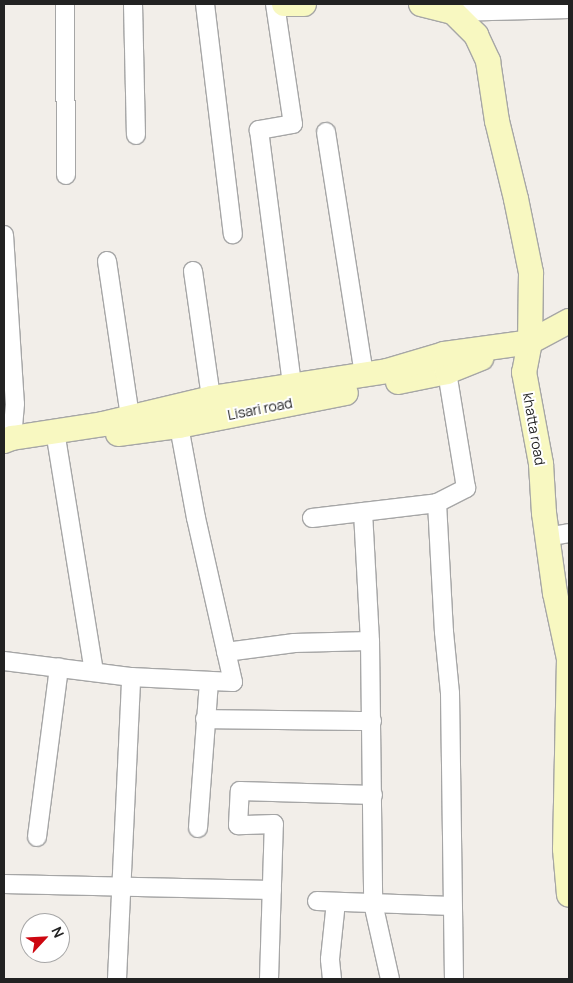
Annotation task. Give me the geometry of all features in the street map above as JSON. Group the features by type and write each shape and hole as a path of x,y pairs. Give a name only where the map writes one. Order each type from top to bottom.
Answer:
{"street":[{"path":"65,4 66,175"},
{"path":"133,4 136,135"},
{"path":"205,4 232,234"},
{"path":"275,4 293,124 259,130 292,385"},
{"path":"284,4 304,4"},
{"name":"khatta road","path":"421,4 453,12 476,34 488,60 497,121 516,199 531,273 521,344 524,372 541,464 558,535 569,659 565,849 569,895"},
{"path":"453,12 565,7"},
{"path":"326,132 364,374"},
{"path":"4,235 16,404 7,445"},
{"path":"107,262 130,417"},
{"path":"194,271 211,398"},
{"name":"Lisari road","path":"7,445 177,416 445,364 521,344 569,322"},
{"path":"312,518 437,503 466,488 445,364"},
{"name":"Lisari road","path":"56,437 130,417 177,416 211,398 364,374 445,364"},
{"path":"4,661 132,676 233,682 196,518 177,416"},
{"path":"56,437 94,671"},
{"path":"437,503 444,632 450,692 454,979"},
{"path":"363,512 370,641 373,904 390,979"},
{"path":"226,652 294,643 370,641"},
{"path":"38,836 59,667"},
{"path":"118,979 132,676"},
{"path":"198,828 209,680"},
{"path":"205,719 372,721"},
{"path":"269,979 274,824 238,825 240,791 373,795"},
{"path":"4,884 272,890"},
{"path":"317,902 452,906"},
{"path":"332,979 330,958 336,902"}]}
